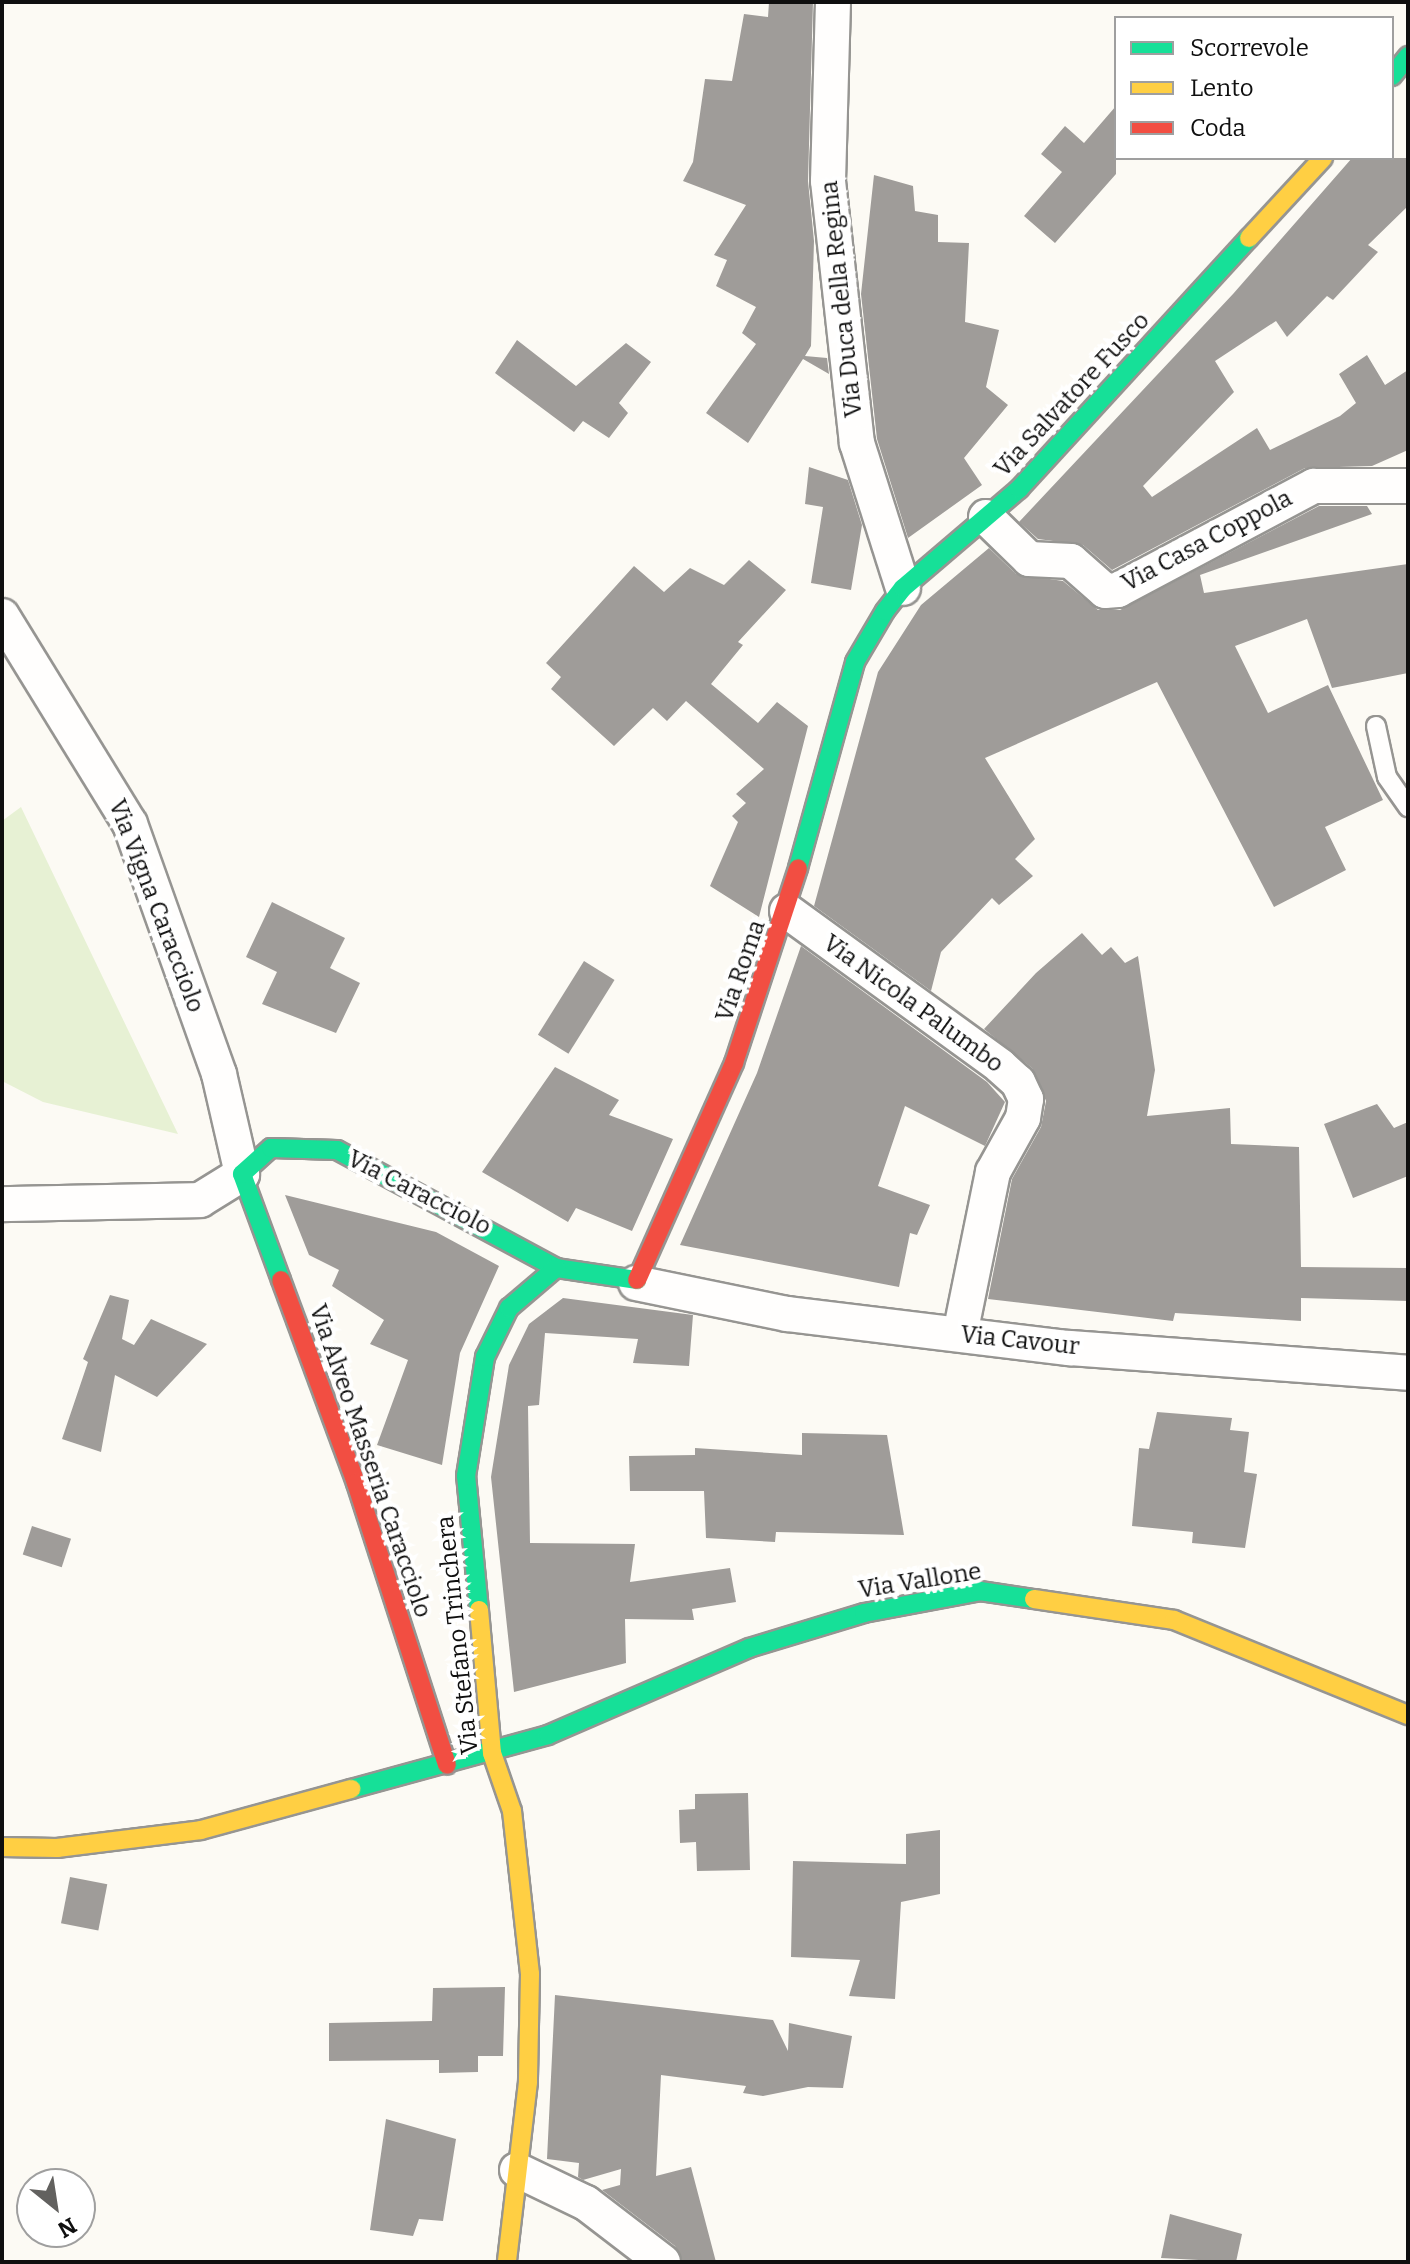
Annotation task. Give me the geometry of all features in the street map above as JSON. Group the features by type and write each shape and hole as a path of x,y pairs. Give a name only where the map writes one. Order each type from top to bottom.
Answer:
{"street":[{"name":"Via Duca della Regina","path":"833,2 828,181 857,443 903,588"},
{"path":"1394,74 1408,56"},
{"name":"Via Salvatore Fusco","path":"855,662 903,588 1019,489 1321,160"},
{"name":"Via Casa Coppola","path":"986,517 1029,559 1071,561 1105,591 1118,590 1314,486 1408,486"},
{"name":"Via Vigna Caracciolo","path":"2,616 130,824 219,1074 242,1174"},
{"name":"Via Roma","path":"636,1283 734,1063 787,911 830,738 855,662"},
{"name":"Via Nicola Palumbo","path":"787,911 1000,1066 1018,1082 1026,1099 1023,1118 993,1172 960,1334"},
{"name":"Via Caracciolo","path":"2,1204 200,1200 242,1174 271,1148 337,1150 556,1268 636,1283"},
{"name":"Via Alveo Masseria Caracciolo","path":"242,1174 356,1483 447,1765"},
{"name":"Via Stefano Trinchera","path":"507,2262 528,2082 530,1974 512,1811 492,1753 466,1476 473,1410 485,1357 509,1308 556,1268"},
{"name":"Via Cavour","path":"636,1283 787,1314 1298,1368 1408,1373"},
{"name":"Via Vallone","path":"2,1847 57,1848 201,1830 492,1753 548,1735 749,1648 864,1613 980,1591 1174,1620 1408,1715"},
{"path":"517,2170 586,2203 663,2262"}],"lane":[{"path":"1376,726 1387,777 1408,807"}],"green space":[{"path":"21,807 178,1134 43,1102 2,1081 2,821"}],"building":[{"path":"769,2 813,2 808,181 814,241 811,346 805,356 827,358 829,374 803,359 748,443 706,413 756,344 742,333 756,307 716,286 727,260 714,255 746,205 683,181 693,162 705,79 732,81 744,14 768,17"},
{"path":"1114,108 1116,174 1055,243 1024,216 1062,172 1041,154 1065,126 1084,143"},
{"path":"1408,158 1408,206 1368,245 1378,252 1333,300 1327,296 1287,337 1276,321 1215,361 1234,392 1143,486 1152,497 1257,428 1270,450 1340,416 1356,403 1339,374 1367,355 1385,385 1408,370 1408,450 1372,466 1305,468 1112,570 1083,545 1038,539 1019,522 1233,294 1350,160"},
{"path":"874,175 913,186 915,211 938,215 938,242 969,243 965,322 999,330 986,387 1008,405 964,458 982,485 908,538 877,439 861,294"},
{"path":"517,340 576,386 626,343 651,362 619,403 628,413 609,438 583,421 574,432 495,373"},
{"path":"809,467 848,480 862,525 851,590 811,583 823,507 805,504"},
{"path":"1319,506 1367,506 1372,514 1200,575 1204,593 1408,564 1408,673 1332,688 1307,619 1235,646 1268,713 1328,685 1383,800 1325,827 1346,870 1274,907 1157,682 985,758 1035,839 1015,859 1033,876 999,905 992,898 941,952 931,991 814,906 878,672 921,605 989,548 1016,574 1063,581 1098,610 1120,610"},
{"path":"749,560 786,590 738,642 743,645 711,684 758,723 777,702 808,726 759,917 710,886 738,822 732,816 746,803 736,794 764,769 686,701 667,721 653,708 614,746 551,689 561,677 546,663 634,566 664,592 690,568 724,585"},
{"path":"272,902 345,938 330,968 360,983 336,1033 262,1004 277,972 246,957"},
{"path":"1082,933 1102,955 1111,947 1125,963 1138,956 1155,1070 1147,1116 1230,1108 1231,1144 1299,1147 1301,1267 1408,1268 1408,1301 1301,1298 1301,1321 1175,1313 1173,1321 988,1299 1012,1179 1041,1127 1046,1101 1032,1068 984,1029 1036,973"},
{"path":"801,946 987,1082 1005,1102 985,1146 905,1106 878,1186 930,1205 917,1235 910,1233 899,1287 680,1245 757,1073"},
{"path":"584,961 615,980 568,1054 538,1035"},
{"path":"555,1067 619,1100 609,1115 673,1139 632,1231 576,1208 568,1222 482,1172"},
{"path":"1377,1104 1394,1128 1408,1122 1408,1176 1353,1198 1324,1124"},
{"path":"285,1195 436,1232 499,1266 460,1353 442,1465 377,1445 408,1360 370,1344 384,1320 332,1286 339,1270 309,1255"},
{"path":"110,1295 129,1300 122,1339 134,1345 151,1319 207,1344 157,1397 115,1375 101,1452 62,1439 88,1362 83,1359"},
{"path":"563,1298 693,1315 689,1366 633,1363 638,1339 545,1333 539,1405 528,1406 530,1543 635,1544 630,1582 730,1568 736,1602 692,1609 694,1620 625,1619 626,1663 514,1692 491,1477 509,1365 529,1324"},
{"path":"1157,1412 1232,1418 1230,1430 1249,1432 1244,1472 1257,1474 1245,1548 1192,1543 1193,1532 1132,1526 1139,1448 1149,1449"},
{"path":"802,1433 887,1435 904,1535 776,1532 775,1542 706,1538 704,1491 630,1491 629,1456 695,1455 695,1448 802,1455"},
{"path":"32,1526 71,1539 62,1567 23,1555"},
{"path":"748,1793 750,1870 697,1871 696,1842 680,1843 679,1810 695,1809 695,1794"},
{"path":"940,1830 940,1894 901,1902 895,1999 849,1996 860,1960 791,1957 793,1861 906,1864 906,1834"},
{"path":"70,1877 107,1884 98,1930 61,1923"},
{"path":"505,1987 503,2056 478,2056 478,2072 439,2073 439,2060 329,2061 329,2023 432,2021 433,1988"},
{"path":"555,1995 773,2020 788,2051 789,2023 852,2036 843,2088 808,2087 763,2096 743,2093 746,2086 661,2075 656,2176 691,2167 716,2262 683,2262 675,2246 602,2190 620,2185 621,2169 583,2180 578,2177 579,2163 547,2159"},
{"path":"386,2119 456,2139 443,2221 419,2219 413,2236 370,2230"},
{"path":"1170,2214 1242,2234 1236,2262 1161,2258"}],"traffic: fast":[{"path":"1394,74 1408,56"},
{"path":"798,868 855,662 885,611 903,588 1019,489 1249,238"},
{"path":"281,1280 242,1174 271,1148 337,1150 556,1268 637,1280"},
{"path":"479,1610 466,1476 485,1357 509,1308 556,1268"},
{"path":"351,1789 548,1735 749,1648 864,1613 980,1591 1034,1599"}],"traffic: slow":[{"path":"1249,238 1321,160"},
{"path":"1034,1599 1174,1620 1408,1715"},
{"path":"479,1610 492,1753 512,1811 530,1974 528,2082 507,2262"},
{"path":"2,1847 57,1848 201,1830 351,1789"}],"traffic: jam":[{"path":"637,1280 734,1063 798,868"},
{"path":"281,1280 356,1483 447,1765"}]}
